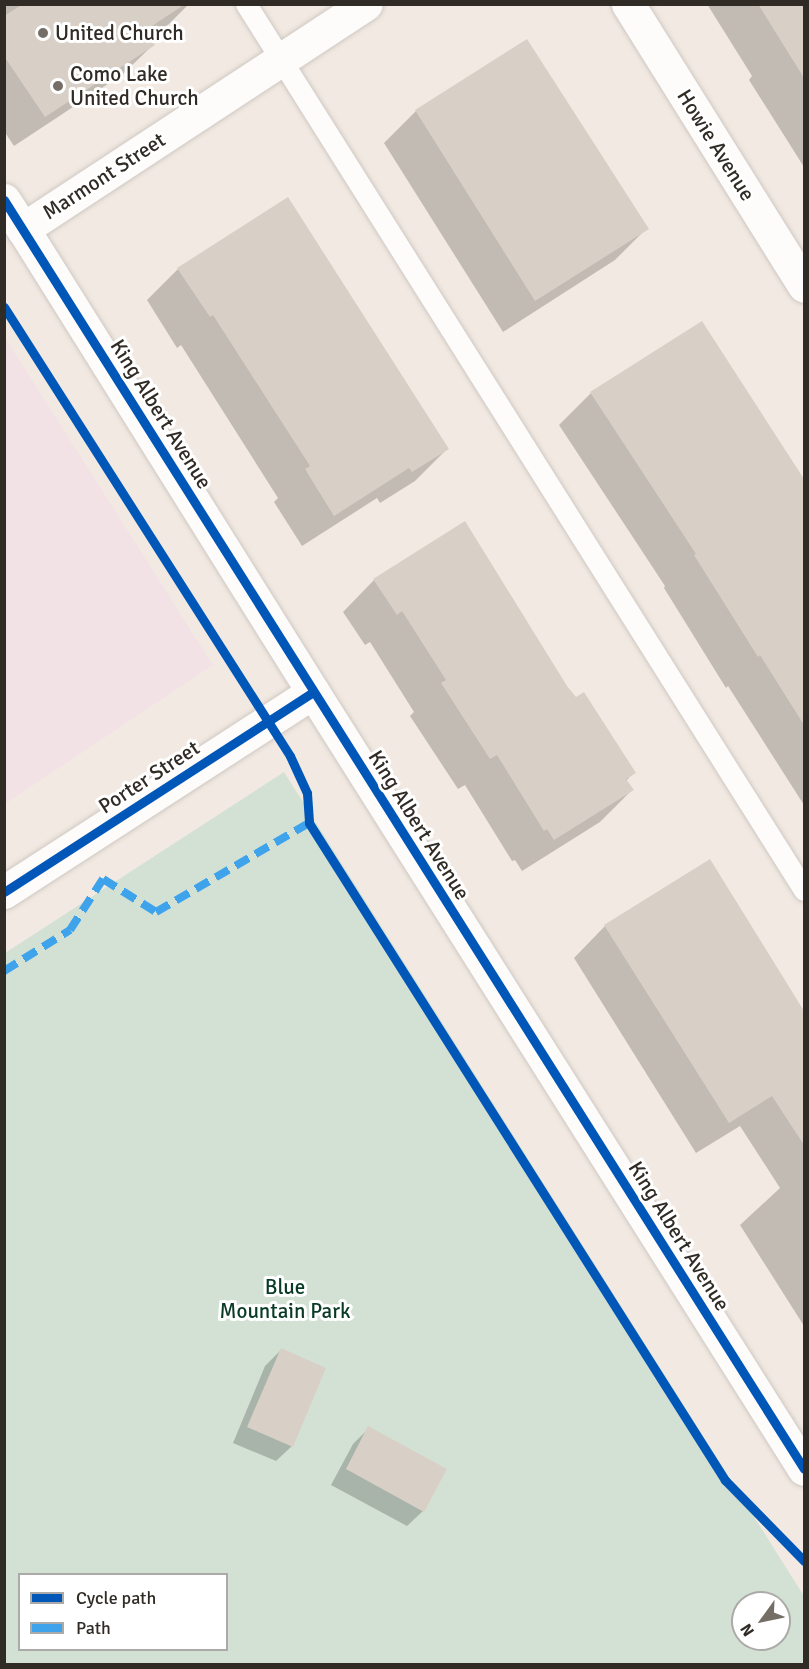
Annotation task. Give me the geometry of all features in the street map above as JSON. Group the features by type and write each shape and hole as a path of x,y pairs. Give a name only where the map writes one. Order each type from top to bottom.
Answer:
{"street":[{"name":"Marmont Street","path":"23,229 366,4"},
{"name":"Howie Avenue","path":"628,4 804,286"},
{"name":"King Albert Avenue","path":"4,200 804,1469"},
{"name":"Porter Street","path":"4,892 313,692"}],"lane":[{"path":"246,4 804,890"}],"shaded area":[{"path":"4,336 213,665 5,804 4,804"}],"green space":[{"name":"Blue Mountain Park","path":"284,772 804,1596 804,1664 5,1664 5,953"}],"building":[{"name":"Como Lake United Church","path":"23,4 185,4 146,30 155,45 45,117 4,56 4,16"},
{"path":"758,4 804,4 804,78"},
{"path":"527,39 649,229 535,301 415,110"},
{"path":"288,197 449,449 412,472 409,468 334,516 305,469 310,466 213,315 210,317 177,268"},
{"path":"702,321 804,479 804,725 760,655 758,657 694,555 696,554 590,392"},
{"path":"465,521 567,686 576,697 584,692 636,773 626,779 634,790 554,840 547,829 544,831 497,755 490,759 441,683 446,680 402,611 397,615 373,579"},
{"path":"710,859 804,1011 804,1145 772,1096 729,1123 604,925"},
{"path":"281,1348 326,1368 293,1447 247,1427"},
{"path":"368,1426 447,1469 424,1512 346,1469"}],"marked path":[{"path":"4,971 70,930 103,879 156,912 309,823 311,827"}],"cycle path":[{"path":"4,200 804,1469"},
{"path":"4,307 290,756 307,793 309,823 725,1480 804,1561"},
{"path":"4,892 313,692"}],"place":[{"name":"United Church","path":"43,33"},
{"name":"Como Lake United Church","path":"58,86"}]}
